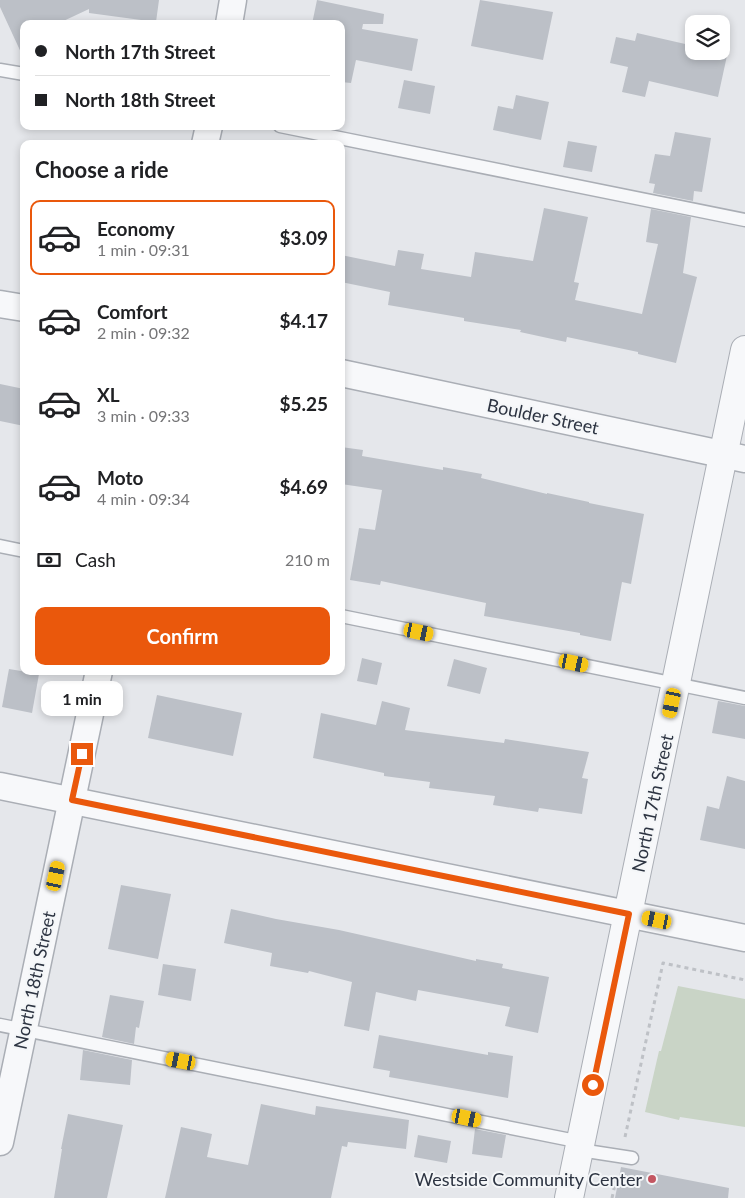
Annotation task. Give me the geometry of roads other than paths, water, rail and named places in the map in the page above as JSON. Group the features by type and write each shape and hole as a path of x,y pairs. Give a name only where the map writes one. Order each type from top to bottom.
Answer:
{"street":[{"path":"230,20 233,0"},
{"path":"0,304 20,307"},
{"name":"North 17th Street","path":"569,1198 676,684 734,456 745,350"},
{"name":"Boulder Street","path":"345,374 734,456"},
{"name":"North 18th Street","path":"0,1142 12,1027 72,800 98,675"},
{"path":"0,786 745,938"}],"lane":[{"path":"0,70 20,73"},
{"path":"300,130 745,220"},
{"path":"0,546 20,550"},
{"path":"345,617 745,698"},
{"path":"12,1027 580,1146 626,1158"}],"place":[{"name":"Westside Community Center","path":"652,1179"}]}
